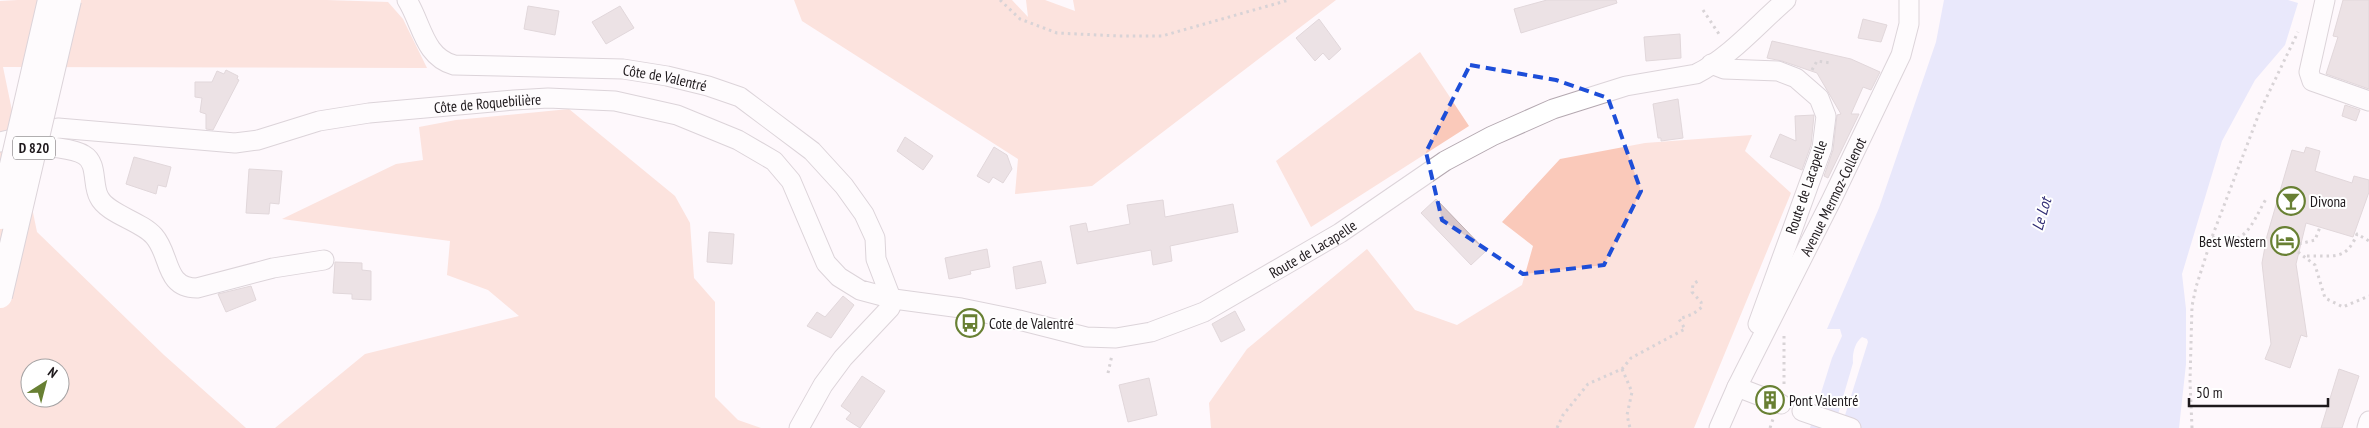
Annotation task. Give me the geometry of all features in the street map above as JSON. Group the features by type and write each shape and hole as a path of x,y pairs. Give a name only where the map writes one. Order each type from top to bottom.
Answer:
{"main road":[{"name":"D 820","path":"0,217 50,0"},
{"name":"D 820","path":"0,296 69,0"}],"street":[{"name":"Côte de Valentré","path":"407,0 430,50 442,62 454,65 623,69 667,76 708,86 740,97 812,151 844,186 864,214 874,238 876,259 892,298"},
{"name":"Route de Lacapelle","path":"892,298 961,308 1086,337 1116,338 1151,332 1204,312 1270,275 1340,233 1445,161 1492,136 1557,107 1626,86 1696,74 1730,51 1786,0"},
{"name":"Avenue Mermoz-Collenot","path":"1737,387 1831,201 1901,55 1909,24 1910,0"},
{"path":"2325,0 2309,72 2312,80 2369,100"},
{"name":"Route de Lacapelle","path":"1711,64 1724,69 1778,71 1796,78 1819,98 1826,116 1826,129 1822,148 1772,284 1737,387"},
{"name":"Côte de Roquebilière","path":"0,142 58,128 83,128 235,144 258,140 319,121 369,113 531,99 615,101 677,115 738,140 774,161 791,181 826,263 839,277 860,290 892,298"},
{"path":"27,136 44,145 84,155 91,161 99,198 112,210 143,227 155,237 173,278 188,288 197,288 273,268 324,260"},
{"path":"860,290 876,259"},
{"path":"799,428 823,385 843,358 890,308 892,298"},
{"path":"1719,428 1737,387 1781,404"},
{"path":"1802,411 1851,428"},
{"path":"2367,428 2369,421"}],"path":[{"path":"1000,0 1020,19 1057,33 1153,36 1188,29 1289,0"},
{"path":"1703,10 1724,42"},
{"path":"2192,428 2190,381 2192,306 2196,287 2212,236 2260,111 2300,28"},
{"path":"2212,236 2224,241 2234,241 2242,236 2266,200"},
{"path":"2300,244 2315,240 2320,227"},
{"path":"2306,256 2324,254 2339,256 2349,250 2357,234 2369,241"},
{"path":"2298,252 2306,256 2315,265 2325,298 2343,307 2369,296"},
{"path":"1557,428 1563,415 1588,384 1622,369 1631,358 1685,329 1679,319 1693,314 1702,307 1701,302 1692,292 1693,284 1698,281"},
{"path":"1108,373 1112,354"},
{"path":"1622,369 1632,392 1627,415 1630,428"}],"highlighted area":[{"path":"1470,65 1556,80 1608,98 1641,191 1604,265 1523,274 1442,220 1426,152"}],"shaded area":[{"path":"326,0 388,2 403,19 427,68 3,67 37,232 164,355 246,428 0,428 0,1"},
{"path":"794,0 1012,0 1028,17 1026,0 1045,0 1075,11 1073,0 1336,0 1092,186 1015,194 1018,159 802,21"},
{"path":"1420,52 1469,126 1311,227 1276,161"},
{"path":"569,109 675,196 690,223 694,278 715,302 715,397 738,420 761,428 275,428 365,354 519,316 488,290 447,275 450,241 282,219 396,164 423,160 419,127 456,120"},
{"path":"1752,135 1745,151 1791,193 1694,428 1211,428 1209,403 1247,349 1367,249 1415,310 1457,325 1522,285 1533,246 1502,222 1560,159 1645,143"}],"water":[{"name":"Le Lot","path":"1944,0 2288,0 2298,3 2285,45 2255,80 2222,141 2182,274 2186,309 2186,364 2179,428 1841,428 1868,342 1867,339 1862,337 1854,348 1853,363 1834,428 1810,428 1832,358 1842,336 1840,329 1827,329 1879,208 1936,42"}],"building":[{"path":"1547,0 1616,0 1617,3 1521,33 1514,9"},
{"path":"2343,0 2369,0 2369,89 2326,74 2338,37 2333,36"},
{"path":"528,6 559,11 555,35 524,29"},
{"path":"620,6 634,28 606,44 592,22"},
{"path":"1319,19 1341,49 1329,60 1323,53 1315,61 1296,38"},
{"path":"1863,19 1887,25 1881,42 1858,38"},
{"path":"1680,34 1681,58 1646,61 1644,37"},
{"path":"1772,41 1851,59 1880,72 1871,90 1863,87 1851,114 1859,114 1828,178 1824,176 1833,150 1837,115 1841,114 1817,73 1767,58"},
{"path":"226,70 238,76 237,79 239,80 213,130 206,129 206,114 200,112 202,98 195,97 195,82 212,82 217,71 224,74"},
{"path":"1678,99 1683,138 1661,141 1661,138 1658,138 1653,104"},
{"path":"2345,105 2360,110 2356,121 2342,116"},
{"path":"1814,115 1811,145 1802,170 1770,157 1780,134 1796,141 1795,116"},
{"path":"905,137 933,156 923,170 897,151"},
{"path":"994,147 1007,155 1012,169 1003,183 993,177 989,183 977,176"},
{"name":"Best Western","path":"2306,147 2320,151 2315,171 2352,183 2354,176 2369,180 2369,192 2353,237 2306,223 2296,264 2307,337 2301,335 2290,368 2265,359 2271,344 2262,263 2267,236 2292,150 2304,153"},
{"path":"134,157 171,167 166,187 158,185 156,194 126,184"},
{"path":"249,169 282,171 279,204 270,203 269,214 246,213"},
{"path":"1436,199 1486,251 1471,265 1421,213"},
{"path":"1163,200 1165,217 1233,204 1238,232 1170,246 1172,261 1153,265 1151,250 1077,264 1070,226 1086,223 1088,232 1130,224 1127,205"},
{"path":"709,232 734,234 732,264 707,262"},
{"path":"987,249 990,267 970,271 971,274 949,279 945,258"},
{"path":"1041,261 1046,283 1016,289 1013,267"},
{"path":"335,262 362,263 362,270 371,271 371,300 352,299 352,294 333,293"},
{"path":"251,286 256,300 226,312 218,294"},
{"path":"843,296 854,305 831,338 807,326 817,312 825,317"},
{"path":"1235,311 1245,330 1221,342 1212,324"},
{"path":"2339,369 2359,376 2342,428 2321,428"},
{"path":"862,376 885,391 860,428 846,419 851,413 841,406"},
{"path":"1149,378 1157,415 1128,422 1119,385"}],"place":[{"name":"Divona","path":"2291,201"},
{"name":"Best Western","path":"2285,241"},
{"name":"Cote de Valentré","path":"970,323"},
{"name":"Pont Valentré","path":"1770,400"}]}
